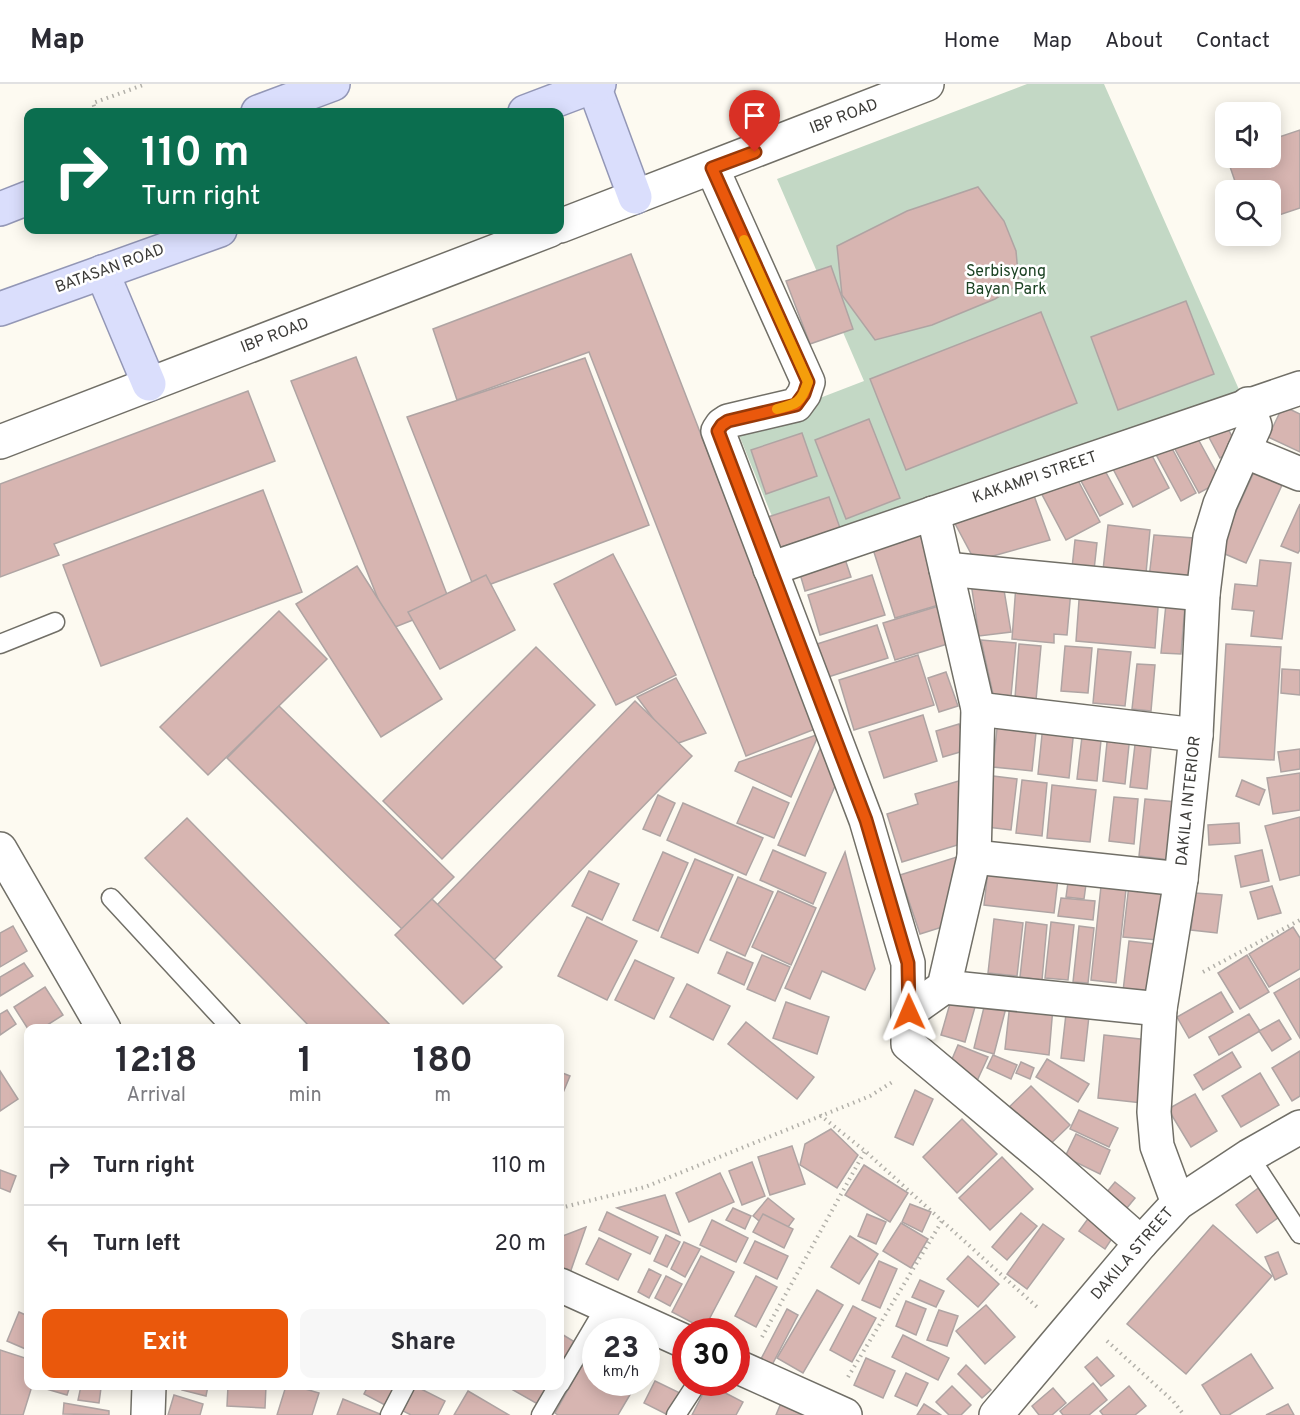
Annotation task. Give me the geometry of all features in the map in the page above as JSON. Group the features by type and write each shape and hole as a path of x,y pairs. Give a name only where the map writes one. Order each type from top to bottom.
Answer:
{"main road":[{"path":"269,108 333,84"},
{"path":"513,108 534,84"},
{"path":"536,108 597,85 635,197"},
{"path":"0,209 24,200"},
{"name":"BATASAN ROAD","path":"0,309 209,234"},
{"path":"102,272 149,384"}],"street":[{"name":"IBP ROAD","path":"564,224 927,84"},
{"path":"712,168 808,382 804,394 796,405 728,421 718,431 866,820 908,963 908,1028 1050,1163 1141,1243"},
{"name":"IBP ROAD","path":"0,442 540,234"},
{"name":"KAKAMPI STREET","path":"770,569 1300,388"},
{"name":"DAKILA INTERIOR","path":"1178,1203 1157,1146 1154,1112 1161,1002 1181,879 1196,735 1203,594 1210,537 1220,504 1255,426 1248,404"},
{"path":"1244,451 1300,474"},
{"path":"908,1028 944,987 974,857 978,709 933,513"},
{"path":"946,569 1203,594"},
{"path":"978,709 1196,735"},
{"path":"0,849 101,1024"},
{"path":"974,857 1181,879"},
{"path":"944,987 1161,1002"},
{"name":"DAKILA STREET","path":"996,1415 1141,1243 1178,1203 1250,1156 1300,1128"},
{"path":"564,1287 672,1336"},
{"path":"750,1372 837,1411"},
{"path":"148,1415 149,1390"}],"lane":[{"path":"0,644 55,622"},
{"path":"111,898 227,1024"},
{"path":"1250,1156 1300,1234"},
{"path":"564,1377 606,1306"},
{"path":"390,1415 403,1390"},
{"path":"541,1415 556,1390"},
{"path":"676,1415 688,1396"}],"path":[{"path":"95,108 93,103 146,84"},
{"path":"1161,1002 1300,920"},
{"path":"564,1207 645,1187 870,1096 894,1080 908,1028"},
{"path":"820,1115 865,1151 1041,1310 1107,1341 1173,1401 1184,1415"},
{"path":"750,1350 865,1151"},
{"path":"837,1411 942,1221"}],"green space":[{"name":"Serbisyong Bayan Park","path":"1027,84 1104,84 1241,394 786,551 737,430 864,381 777,179"}],"building":[{"path":"1300,130 1300,208 1281,214 1281,180 1235,180 1230,168 1281,168 1281,136"},
{"path":"978,187 1004,221 1016,251 1019,284 995,299 932,325 875,340 842,295 837,246 907,211"},
{"path":"631,254 815,729 746,756 589,352 457,400 433,329"},
{"path":"831,266 853,329 810,344 786,281"},
{"path":"1186,301 1214,374 1118,410 1091,337"},
{"path":"1041,312 1077,403 906,470 870,379"},
{"path":"356,357 451,605 390,629 291,381"},
{"path":"585,358 649,525 475,590 407,417"},
{"path":"248,391 275,461 54,544 59,555 0,577 0,484"},
{"path":"1283,406 1300,414 1300,452 1268,437"},
{"path":"869,419 900,498 846,519 815,440"},
{"path":"1223,419 1238,448 1220,458 1204,428"},
{"path":"1192,428 1221,481 1199,493 1170,440"},
{"path":"802,433 817,476 766,494 751,450"},
{"path":"1167,439 1196,493 1181,501 1152,447"},
{"path":"1147,446 1169,488 1133,507 1111,465"},
{"path":"1103,467 1123,504 1100,516 1080,479"},
{"path":"1072,469 1100,522 1066,540 1038,487"},
{"path":"1254,472 1282,485 1246,563 1218,551"},
{"path":"263,490 302,592 101,666 63,565"},
{"path":"1032,490 1050,540 975,561 952,518"},
{"path":"829,497 840,528 778,548 768,517"},
{"path":"1300,504 1300,550 1298,553 1281,546"},
{"path":"1108,525 1150,530 1145,584 1102,579"},
{"path":"919,531 942,604 895,618 872,546"},
{"path":"1154,535 1194,538 1189,583 1149,578"},
{"path":"1075,540 1097,543 1093,579 1071,577"},
{"path":"843,553 851,577 805,591 798,567"},
{"path":"613,554 676,675 616,705 554,584"},
{"path":"1260,560 1291,563 1282,639 1251,636 1254,611 1232,609 1235,584 1257,586"},
{"path":"357,566 442,699 381,737 296,604"},
{"path":"486,575 515,630 440,669 408,612"},
{"path":"872,575 885,615 820,635 808,595"},
{"path":"1002,578 1011,632 979,636 971,583"},
{"path":"1016,585 1071,590 1067,635 1054,634 1054,643 1012,639"},
{"path":"1080,587 1159,594 1155,648 1076,641"},
{"path":"1166,604 1185,605 1181,654 1161,653"},
{"path":"942,605 954,642 895,660 883,623"},
{"path":"279,611 327,659 208,775 160,727"},
{"path":"877,625 888,658 828,677 817,644"},
{"path":"981,640 1016,643 1011,696 993,694"},
{"path":"1019,644 1041,646 1036,700 1015,698"},
{"path":"1226,644 1281,647 1274,760 1219,757"},
{"path":"1065,646 1092,648 1088,693 1061,691"},
{"path":"536,647 595,705 442,859 383,801"},
{"path":"1098,649 1131,652 1125,706 1093,703"},
{"path":"918,655 934,705 854,730 839,680"},
{"path":"1137,664 1155,665 1151,711 1132,709"},
{"path":"1282,669 1300,670 1300,695 1281,693"},
{"path":"946,672 958,706 939,712 928,678"},
{"path":"676,678 706,733 673,745 637,697"},
{"path":"635,701 692,756 492,962 435,907"},
{"path":"279,706 454,877 402,929 227,758"},
{"path":"923,715 937,761 884,778 869,732"},
{"path":"998,719 1037,723 1032,771 993,767"},
{"path":"959,724 967,750 943,757 936,731"},
{"path":"1043,725 1074,729 1069,778 1038,774"},
{"path":"1083,728 1102,730 1097,781 1077,779"},
{"path":"1108,733 1130,735 1125,784 1103,781"},
{"path":"819,734 791,797 735,771 739,762"},
{"path":"1136,736 1152,738 1147,789 1130,787"},
{"path":"823,742 838,779 805,856 778,845"},
{"path":"1300,749 1300,769 1281,772 1278,752"},
{"path":"1300,773 1300,810 1273,814 1267,778"},
{"path":"985,775 1017,779 1011,830 979,826"},
{"path":"962,780 964,843 902,862 887,814 918,804 915,794"},
{"path":"1022,780 1047,783 1042,836 1016,833"},
{"path":"1242,780 1265,790 1259,805 1236,796"},
{"path":"1052,785 1096,790 1090,842 1047,838"},
{"path":"753,787 789,803 774,838 737,823"},
{"path":"658,795 675,803 660,836 643,829"},
{"path":"1114,797 1138,799 1134,844 1109,841"},
{"path":"1145,799 1177,802 1170,860 1139,856"},
{"path":"683,803 763,838 746,875 667,840"},
{"path":"1300,817 1300,875 1280,880 1265,826"},
{"path":"187,818 389,1024 307,1024 145,858"},
{"path":"1239,823 1240,843 1209,845 1208,825"},
{"path":"773,850 826,873 813,904 760,880"},
{"path":"1262,850 1269,881 1241,887 1235,856"},
{"path":"663,852 688,863 658,931 633,920"},
{"path":"845,852 875,969 865,990 822,971 810,999 785,988"},
{"path":"960,856 955,923 920,934 900,875"},
{"path":"695,859 733,875 698,953 661,937"},
{"path":"989,862 1059,870 1054,913 984,905"},
{"path":"589,871 619,884 602,920 572,906"},
{"path":"1069,875 1087,877 1084,899 1066,897"},
{"path":"1130,876 1177,881 1170,941 1123,937"},
{"path":"738,877 773,892 745,956 710,940"},
{"path":"1102,877 1127,880 1116,983 1091,980"},
{"path":"1272,886 1281,913 1258,919 1250,892"},
{"path":"778,891 816,908 791,965 752,947"},
{"path":"1195,893 1222,895 1217,933 1191,930"},
{"path":"1061,898 1095,901 1093,920 1058,916"},
{"path":"432,899 502,967 463,1004 395,935"},
{"path":"587,917 637,941 607,1000 558,976"},
{"path":"994,919 1023,923 1017,976 988,973"},
{"path":"1026,922 1047,925 1042,980 1020,977"},
{"path":"1051,922 1074,925 1068,980 1045,978"},
{"path":"13,926 27,951 0,967 0,933"},
{"path":"1079,926 1094,928 1088,983 1073,982"},
{"path":"1293,927 1300,938 1300,969 1269,987 1249,954"},
{"path":"1129,941 1164,945 1159,995 1123,991"},
{"path":"727,952 753,963 744,985 718,973"},
{"path":"762,955 790,967 775,1001 747,989"},
{"path":"1247,955 1269,992 1240,1009 1218,973"},
{"path":"635,960 674,978 654,1019 615,1000"},
{"path":"24,963 33,976 0,996 0,977"},
{"path":"1300,978 1300,1038 1274,993"},
{"path":"687,984 730,1006 713,1040 670,1017"},
{"path":"45,987 63,1015 49,1024 25,1024 14,1007"},
{"path":"1221,992 1233,1012 1189,1038 1177,1017"},
{"path":"953,993 977,1000 965,1042 941,1035"},
{"path":"987,995 1008,1000 994,1054 974,1048"},
{"path":"786,1002 829,1017 817,1054 773,1038"},
{"path":"1010,1003 1053,1007 1049,1055 1005,1049"},
{"path":"1067,1005 1090,1007 1084,1061 1061,1058"},
{"path":"7,1010 16,1024 0,1035 0,1014"},
{"path":"1249,1014 1260,1031 1219,1055 1209,1037"},
{"path":"1279,1020 1291,1039 1272,1051 1259,1031"},
{"path":"746,1022 814,1077 797,1099 728,1044"},
{"path":"1104,1035 1149,1040 1142,1103 1098,1098"},
{"path":"958,1045 988,1057 976,1083 947,1071"},
{"path":"1300,1051 1300,1096 1292,1101 1272,1068"},
{"path":"1232,1052 1241,1067 1203,1090 1194,1075"},
{"path":"993,1055 1017,1065 1011,1079 987,1068"},
{"path":"1047,1059 1089,1084 1078,1102 1036,1077"},
{"path":"1021,1062 1034,1068 1030,1079 1016,1073"},
{"path":"0,1071 18,1099 0,1111"},
{"path":"1260,1073 1279,1105 1241,1127 1222,1096"},
{"path":"564,1074 570,1076 564,1090"},
{"path":"1031,1086 1070,1125 1041,1153 1003,1113"},
{"path":"915,1090 933,1099 913,1145 895,1137"},
{"path":"1195,1094 1217,1131 1191,1147 1168,1109"},
{"path":"1079,1110 1118,1128 1109,1147 1070,1129"},
{"path":"962,1119 997,1154 957,1193 923,1157"},
{"path":"831,1129 858,1155 837,1188 800,1165 805,1144"},
{"path":"1076,1134 1110,1150 1100,1174 1065,1157"},
{"path":"792,1146 805,1184 770,1195 758,1157"},
{"path":"1002,1157 1033,1189 990,1230 959,1198"},
{"path":"752,1162 765,1196 742,1205 729,1171"},
{"path":"864,1165 908,1193 890,1222 845,1195"},
{"path":"0,1170 16,1176 10,1192 0,1188"},
{"path":"720,1173 734,1202 689,1222 676,1193"},
{"path":"1115,1182 1135,1198 1122,1214 1102,1198"},
{"path":"1261,1186 1282,1215 1257,1233 1236,1205"},
{"path":"665,1195 680,1235 617,1208"},
{"path":"768,1198 794,1219 780,1238 753,1216"},
{"path":"910,1204 931,1212 922,1232 902,1222"},
{"path":"733,1208 751,1216 745,1229 726,1220"},
{"path":"607,1212 658,1237 650,1254 599,1230"},
{"path":"1021,1213 1037,1226 1007,1260 992,1247"},
{"path":"763,1214 793,1229 784,1248 753,1232"},
{"path":"867,1214 886,1222 876,1244 858,1236"},
{"path":"1090,1216 1115,1234 1105,1249 1079,1231"},
{"path":"712,1220 748,1238 736,1262 700,1245"},
{"path":"901,1223 928,1239 911,1268 883,1251"},
{"path":"1043,1224 1064,1239 1027,1289 1007,1274"},
{"path":"1213,1225 1272,1276 1186,1374 1127,1324"},
{"path":"586,1227 570,1273 564,1271 564,1235"},
{"path":"666,1235 680,1242 667,1267 654,1261"},
{"path":"850,1236 878,1254 859,1284 831,1267"},
{"path":"599,1238 631,1254 618,1280 586,1264"},
{"path":"755,1241 788,1256 777,1279 744,1263"},
{"path":"684,1242 700,1249 685,1277 671,1269"},
{"path":"1278,1252 1287,1274 1275,1280 1265,1257"},
{"path":"701,1256 734,1272 710,1318 683,1318 672,1312"},
{"path":"968,1256 999,1284 978,1307 947,1279"},
{"path":"879,1261 897,1269 880,1308 862,1300"},
{"path":"649,1269 661,1275 649,1298 638,1292"},
{"path":"666,1276 682,1284 670,1306 655,1298"},
{"path":"756,1276 777,1287 756,1327 750,1324 750,1318 735,1316"},
{"path":"920,1280 944,1291 936,1307 912,1297"},
{"path":"817,1290 843,1305 803,1373 777,1358"},
{"path":"906,1301 926,1309 916,1335 896,1326"},
{"path":"986,1305 1015,1337 985,1364 956,1331"},
{"path":"853,1306 876,1318 852,1362 830,1350"},
{"path":"787,1309 798,1315 772,1365 761,1359"},
{"path":"939,1310 958,1316 947,1346 927,1340"},
{"path":"19,1312 24,1314 24,1348 7,1341"},
{"path":"564,1335 578,1344 564,1370"},
{"path":"903,1335 949,1358 938,1380 892,1357"},
{"path":"0,1350 24,1358 24,1390 31,1390 23,1415 0,1415"},
{"path":"1251,1354 1273,1388 1229,1415 1221,1415 1202,1385"},
{"path":"1097,1357 1114,1376 1101,1386 1085,1367"},
{"path":"866,1358 895,1371 883,1398 854,1385"},
{"path":"582,1365 582,1396 629,1396 618,1415 558,1415 555,1413"},
{"path":"966,1365 991,1390 982,1398 958,1374"},
{"path":"906,1373 928,1383 917,1406 895,1396"},
{"path":"660,1383 672,1389 672,1396 678,1396 668,1415 644,1403 648,1396 660,1396"},
{"path":"1093,1383 1107,1400 1089,1415 1063,1415 1060,1411"},
{"path":"952,1386 971,1405 961,1415 949,1415 936,1402"},
{"path":"1129,1386 1146,1406 1135,1415 1103,1415 1100,1411"},
{"path":"1053,1388 1066,1403 1052,1415 1039,1415 1032,1406"},
{"path":"50,1390 69,1390 67,1395"},
{"path":"80,1390 101,1390 99,1403 78,1400"},
{"path":"182,1390 207,1390 206,1396"},
{"path":"228,1390 266,1390 265,1408 227,1406"},
{"path":"285,1390 309,1390 319,1393 312,1415 277,1415"},
{"path":"366,1390 393,1390 385,1405 364,1394"},
{"path":"413,1390 423,1390 445,1401 438,1415 411,1415 403,1411"},
{"path":"513,1390 553,1390 543,1407"},
{"path":"468,1391 509,1415 454,1415"},
{"path":"174,1395 203,1404 200,1415 168,1415"},
{"path":"702,1396 731,1396 743,1402 736,1415 692,1415"},
{"path":"343,1399 380,1414 337,1415"},
{"path":"64,1403 109,1411 109,1415 63,1414"},
{"path":"781,1403 808,1415 776,1415"},
{"path":"924,1404 941,1415 917,1415"},
{"path":"1288,1404 1294,1415 1266,1415"}],"slow traffic":[{"path":"744,240 808,382 804,394 796,405 777,409"}],"route":[{"path":"755,152 712,168 808,382 804,394 796,405 728,421 718,431 866,820 908,963 909,1012"}]}
